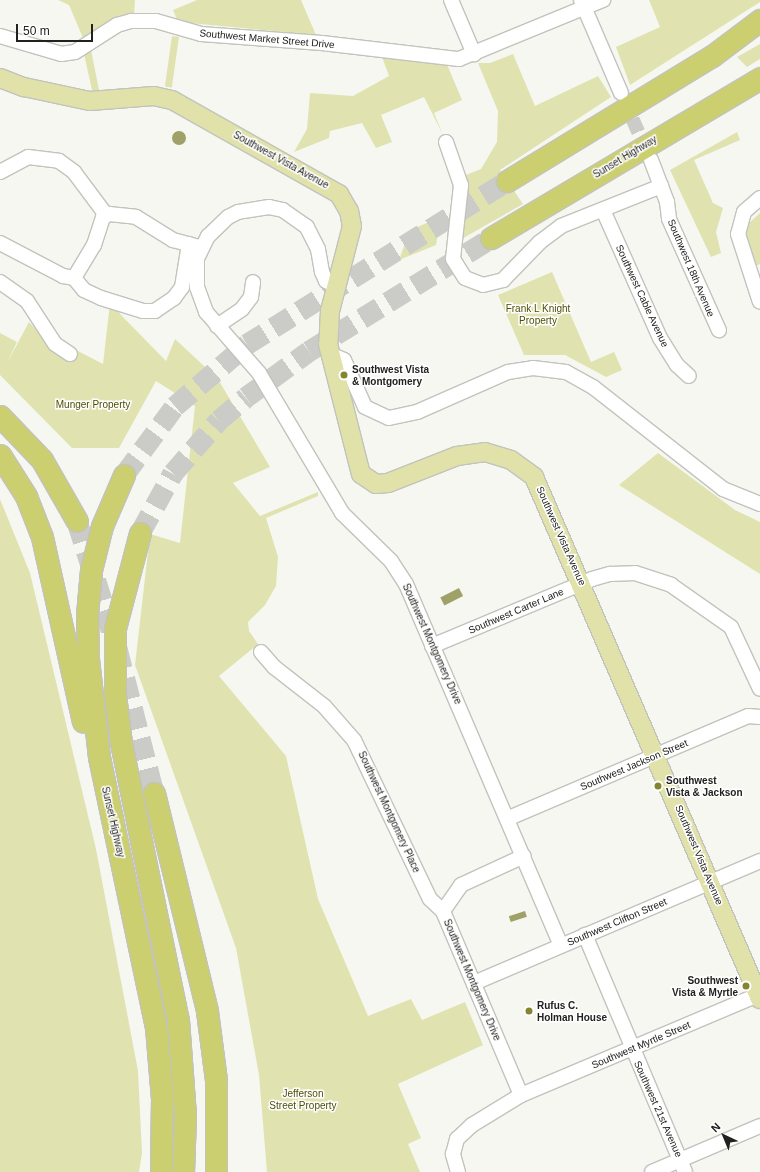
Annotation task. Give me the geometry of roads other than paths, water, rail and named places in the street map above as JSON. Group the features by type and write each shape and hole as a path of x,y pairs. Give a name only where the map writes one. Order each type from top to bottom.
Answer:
{"highway":[{"path":"507,181 712,56 760,20"},
{"path":"712,56 760,36"},
{"path":"694,114 717,92 760,66"},
{"name":"Sunset Highway","path":"492,238 694,114 760,78"},
{"path":"0,416 42,460 77,522"},
{"path":"0,455 18,482 38,524 86,736 99,757"},
{"name":"Sunset Highway","path":"124,475 102,526 91,570 87,615 99,757 156,1027 162,1098 161,1172"},
{"path":"140,533 115,628 115,695 121,743 178,1020 186,1115 183,1172"},
{"path":"154,793 207,1011 216,1080 216,1172"}],"main road":[{"name":"Southwest Vista Avenue","path":"0,78 85,100 154,96 172,100 330,186 346,204 352,226 330,311 330,354 363,476 376,484 392,483 457,456 479,452 511,460 538,483 759,996"}],"street":[{"path":"451,0 474,54"},
{"name":"Southwest Market Street Drive","path":"0,36 61,54 75,52 117,25 131,21 156,21 201,34 322,43 452,59 474,54 583,4 603,0"},
{"path":"583,4 621,92"},
{"path":"446,142 461,185 453,259 470,282 491,285 503,280 553,231 661,186"},
{"path":"0,172 28,157 59,160 74,172 106,215 136,217 173,240 195,246"},
{"name":"Southwest 18th Avenue","path":"651,160 661,186 669,219 709,314 719,330"},
{"path":"760,198 741,216 739,241 760,302"},
{"path":"0,243 62,276 74,278 84,290 101,298 143,311 155,311 174,298 182,287 195,246 219,224 238,212 269,207 283,210 307,227 318,249 324,275 336,286"},
{"name":"Southwest Cable Avenue","path":"603,210 660,338 677,365 689,376"},
{"path":"74,278 92,248 106,215"},
{"name":"Southwest Montgomery Drive","path":"195,246 197,287 206,312 259,373 342,513 399,572 509,818 524,856 461,885 443,911 521,1095"},
{"path":"0,282 27,301 55,344 70,354"},
{"path":"217,326 242,309 251,297 253,282"},
{"path":"330,354 344,360 365,406 389,418 417,412 508,372 533,368 566,372 593,387 723,489 760,504"},
{"name":"Southwest Carter Lane","path":"432,646 582,583 627,573 650,576 671,585 731,627 760,690"},
{"name":"Southwest Montgomery Place","path":"261,652 274,667 324,706 354,740 430,899 443,911"},
{"name":"Southwest Jackson Street","path":"509,818 748,716 760,717"},
{"path":"524,856 561,945"},
{"name":"Southwest Clifton Street","path":"474,983 760,861"},
{"name":"Southwest 21st Avenue","path":"585,935 632,1049 683,1166"},
{"name":"Southwest Myrtle Street","path":"521,1095 759,996"},
{"path":"458,1172 453,1154 457,1139 472,1125 521,1095"},
{"path":"652,1172 683,1166 760,1126"}],"tunnel":[{"path":"624,100 648,154"},
{"path":"124,475 175,406 247,344 507,181"},
{"path":"140,533 173,473 219,420 246,397 309,351 491,238"},
{"path":"77,521 117,648 154,793"}],"place":[{"name":"Southwest Vista & Montgomery","path":"344,375"},
{"name":"Southwest Vista & Jackson","path":"658,786"},
{"name":"Southwest Vista & Myrtle","path":"746,986"},
{"name":"Rufus C. Holman House","path":"529,1011"}],"park label":[{"name":"Frank L Knight Property","path":"538,314"},
{"name":"Munger Property","path":"93,405"},
{"name":"Jefferson Street Property","path":"303,1098"}]}
